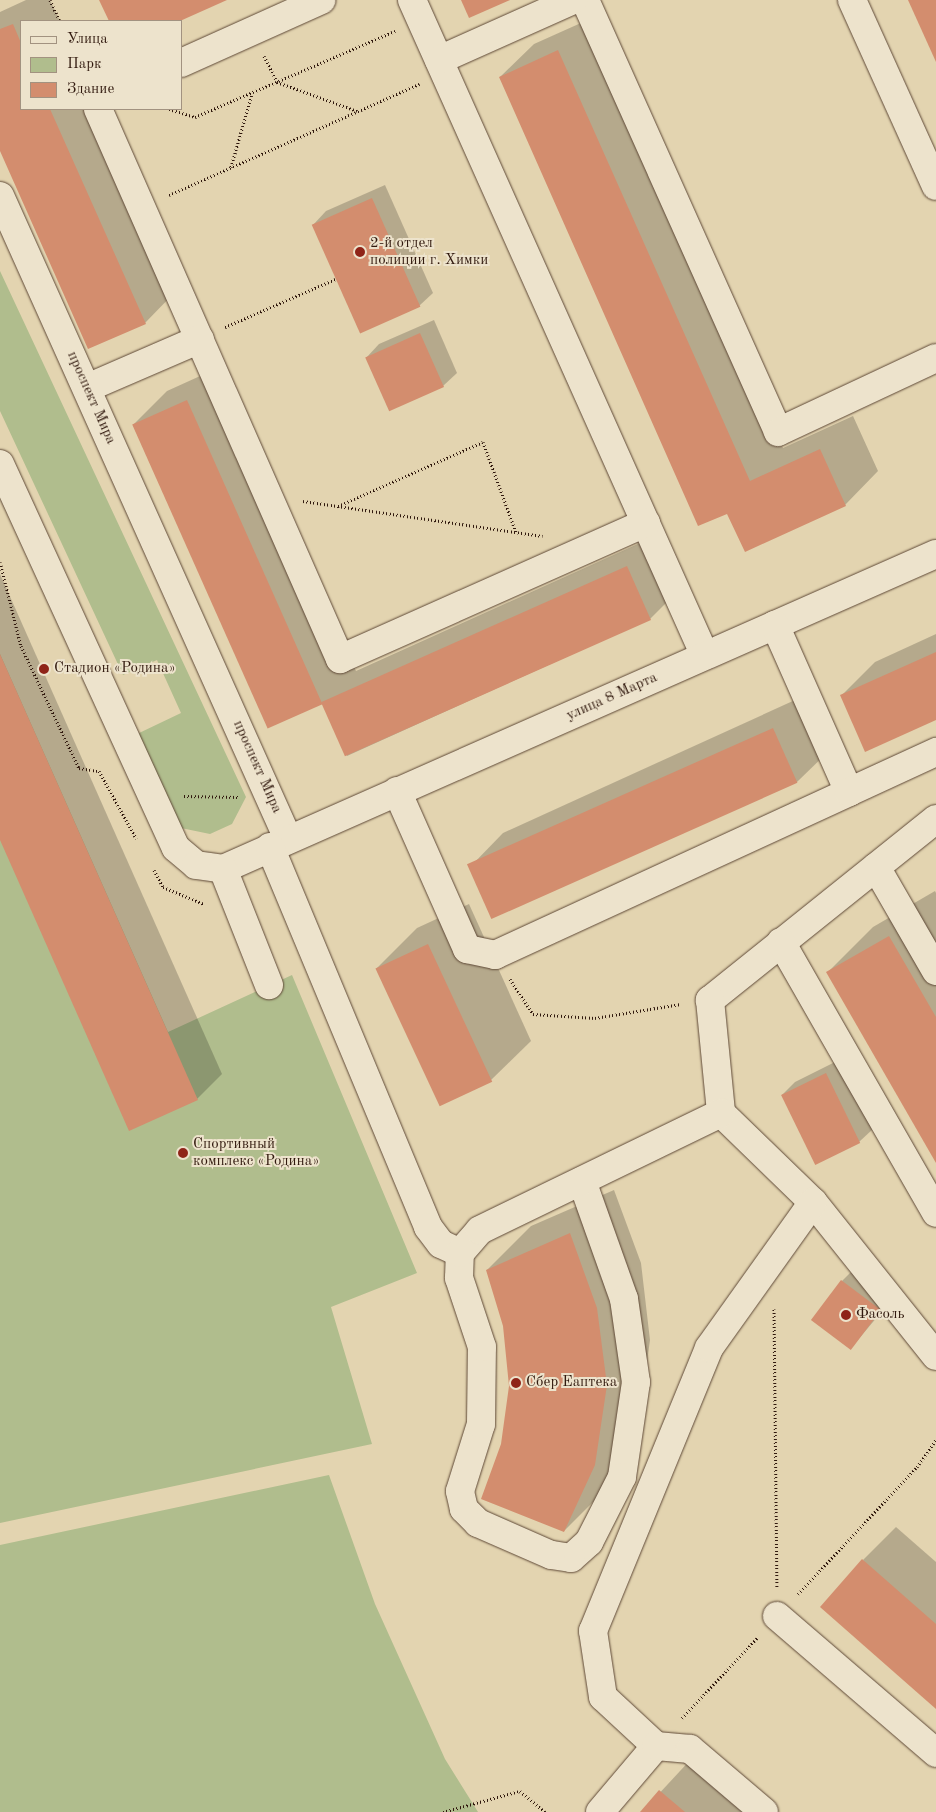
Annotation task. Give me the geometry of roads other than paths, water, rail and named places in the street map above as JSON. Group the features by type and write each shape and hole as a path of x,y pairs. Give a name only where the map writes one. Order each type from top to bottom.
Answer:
{"street":[{"path":"182,63 321,0"},
{"path":"442,67 574,0"},
{"path":"585,0 778,432 936,358"},
{"path":"852,0 936,186"},
{"path":"417,10 705,656"},
{"path":"98,110 340,659 646,523"},
{"name":"проспект Мира","path":"0,196 87,388 279,843 428,1227 441,1244 460,1253"},
{"path":"87,388 200,339"},
{"path":"0,464 176,848 196,865 223,869 279,843"},
{"name":"улица 8 Марта","path":"279,843 936,554"},
{"path":"775,625 848,792"},
{"path":"397,791 467,949 495,955 936,752"},
{"path":"933,1343 813,1202 721,1113 710,1000 936,819"},
{"path":"876,867 936,971"},
{"path":"223,869 269,985"},
{"path":"781,942 936,1213"},
{"path":"582,1181 624,1299 636,1382 622,1477 589,1542 571,1558 551,1555 478,1523 464,1510 460,1491 481,1424 482,1347 459,1278 460,1253 480,1230 721,1113"},
{"path":"764,1812 690,1749 656,1746 603,1697 593,1631 709,1348 813,1202"},
{"path":"777,1616 936,1753"},
{"path":"600,1812 656,1746"}],"place":[{"name":"2-й отдел полиции г. Химки","path":"360,252"},
{"name":"Стадион «Родина»","path":"44,669"},
{"name":"Спортивный комплекс «Родина»","path":"183,1153"},
{"name":"Фасоль","path":"846,1315"},
{"name":"Сбер Еаптека","path":"516,1383"}]}
